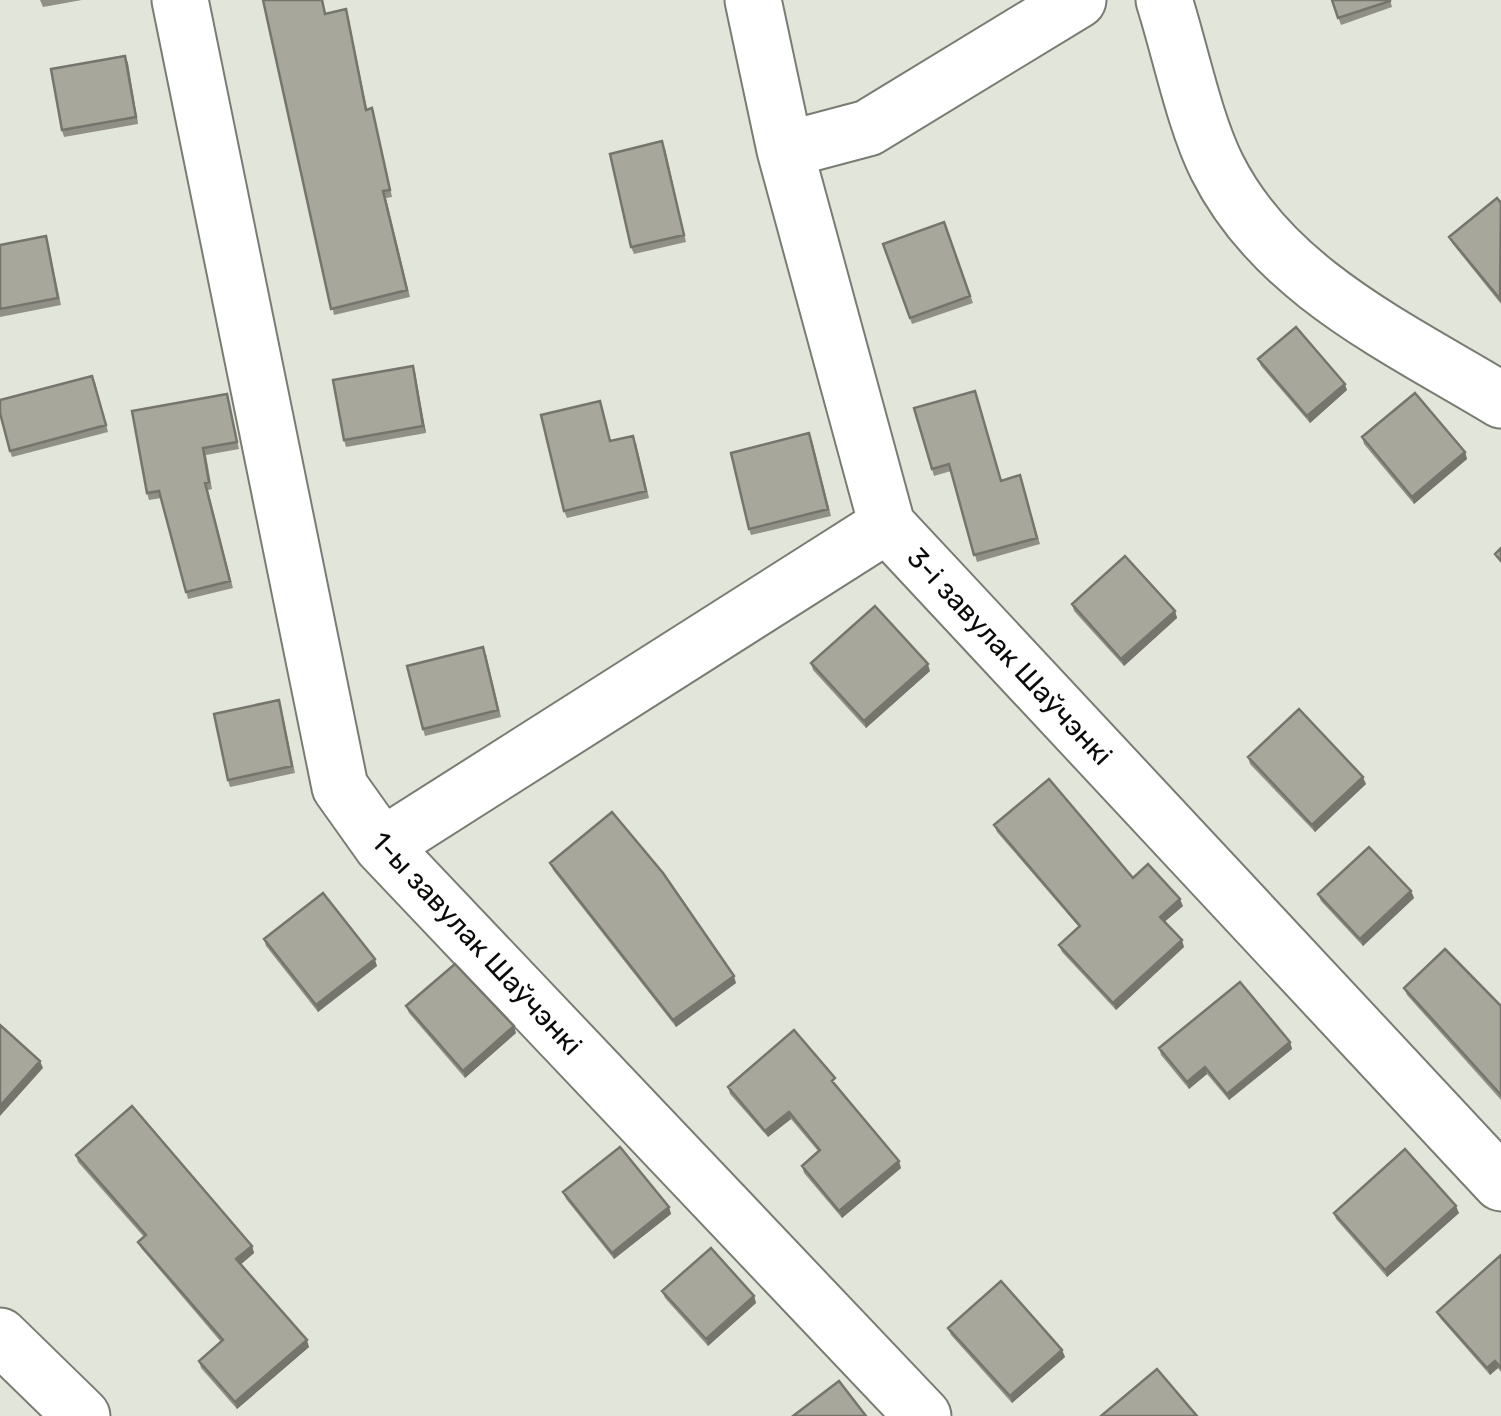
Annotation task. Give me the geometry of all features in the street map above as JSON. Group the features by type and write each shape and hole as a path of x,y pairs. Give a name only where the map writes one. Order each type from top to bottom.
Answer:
{"street":[{"name":"1-ы завулак Шаўчэнкі","path":"180,0 340,787 382,846 923,1416"},
{"name":"3-і завулак Шаўчэнкі","path":"753,0 785,150 887,524 1501,1183"},
{"path":"785,150 868,128 1078,0"},
{"path":"1164,0 1216,166 1264,241 1340,302 1501,400"},
{"path":"382,846 887,524"},
{"path":"0,1336 82,1416"}],"building":[{"path":"263,0 322,0 325,14 346,9 366,110 372,108 390,190 383,191 407,290 331,309"},
{"path":"1332,0 1390,0 1390,1 1338,18"},
{"path":"125,56 136,117 62,130 51,69"},
{"path":"662,141 684,235 631,247 610,154"},
{"path":"1497,198 1501,203 1500,299 1449,237"},
{"path":"944,222 970,296 910,318 883,244"},
{"path":"46,236 58,298 0,309 0,245"},
{"path":"1296,327 1345,384 1307,416 1258,359"},
{"path":"413,366 423,426 344,440 333,380"},
{"path":"92,376 106,425 10,451 0,400"},
{"path":"975,391 1001,481 1020,475 1037,538 974,555 949,464 932,469 914,408"},
{"path":"1415,393 1465,452 1412,497 1362,437"},
{"path":"227,394 237,442 203,448 209,482 205,483 230,581 186,592 159,491 147,493 132,411"},
{"path":"600,401 610,441 633,436 646,491 564,511 541,415"},
{"path":"809,433 828,509 749,529 731,453"},
{"path":"1125,556 1175,611 1121,659 1072,604"},
{"path":"875,606 928,664 864,721 811,663"},
{"path":"483,647 498,710 423,729 407,666"},
{"path":"279,700 292,766 228,780 214,714"},
{"path":"1299,709 1363,777 1312,825 1248,757"},
{"path":"1049,779 1133,878 1148,864 1180,899 1160,917 1182,940 1113,1003 1059,945 1080,926 994,825"},
{"path":"612,812 663,873 734,976 673,1020 550,863"},
{"path":"1369,847 1411,891 1360,939 1318,894"},
{"path":"323,893 375,959 316,1005 264,939"},
{"path":"1445,949 1501,1006 1501,1095 1404,988"},
{"path":"455,964 514,1026 463,1071 406,1006"},
{"path":"1240,982 1290,1042 1227,1094 1205,1067 1187,1082 1159,1048"},
{"path":"0,1025 40,1061 0,1106"},
{"path":"794,1030 899,1161 839,1211 802,1166 820,1150 789,1112 765,1131 728,1087"},
{"path":"132,1106 252,1246 236,1259 307,1340 235,1402 199,1361 223,1340 138,1242 146,1235 76,1155"},
{"path":"620,1147 669,1207 612,1253 563,1192"},
{"path":"1405,1149 1456,1206 1385,1270 1334,1213"},
{"path":"711,1248 754,1296 706,1339 662,1291"},
{"path":"1501,1255 1501,1368 1495,1361 1487,1368 1437,1312"},
{"path":"1001,1281 1062,1350 1010,1396 948,1328"},
{"path":"1157,1369 1197,1416 1101,1416"},
{"path":"839,1381 866,1416 793,1416"}]}
